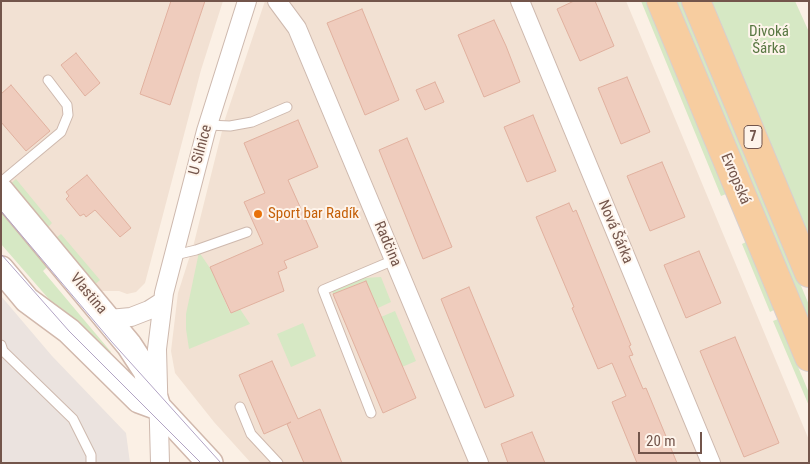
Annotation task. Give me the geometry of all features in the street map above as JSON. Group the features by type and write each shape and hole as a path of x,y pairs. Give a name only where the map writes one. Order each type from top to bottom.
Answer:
{"main road":[{"name":"Evropská","path":"661,1 809,357"},
{"name":"7","path":"696,1 809,273"}],"street":[{"name":"U Silnice","path":"160,463 157,349 164,293 208,125 247,1"},
{"name":"Radčina","path":"277,1 297,28 479,463"},
{"name":"Nová Šárka","path":"520,1 711,463"},
{"name":"Vlastina","path":"1,191 109,319 146,371 158,407 210,463"},
{"name":"Vlastina","path":"1,269 27,300 69,331 138,400 158,407"},
{"path":"109,319 131,317 149,310 163,301"}],"lane":[{"path":"1,182 61,132 68,115 67,105 48,80"},
{"path":"208,125 230,126 252,122 287,107"},
{"path":"175,255 196,250 246,232"},
{"path":"371,413 323,290 394,260"},
{"path":"2,349 73,419 91,455 91,463"},
{"path":"240,407 251,434 278,463"}],"shaded area":[{"path":"1,1 223,1 201,70 145,283 136,292 127,294 119,291 96,291 1,180"},
{"path":"265,1 626,1 809,440 809,463 251,463 214,422 175,373 171,351 178,293 194,243 225,119"},
{"path":"1,296 52,356 126,433 130,463 1,463"}],"green space":[{"path":"641,1 646,1 726,194 721,196"},
{"path":"673,1 683,1 809,305 809,327"},
{"name":"Divoká Šárka","path":"710,1 795,1 809,32 809,240"},
{"path":"16,179 52,223 47,228 7,187"},
{"path":"1,208 49,265 43,271 111,352 104,359 1,244"},
{"path":"61,234 100,280 92,287 56,238"},
{"path":"746,242 774,310 770,312 742,244"},
{"path":"199,252 212,271 230,313 240,309 250,324 189,349 186,314"},
{"path":"381,277 391,302 378,308 365,281 333,294 332,291 363,278"},
{"path":"395,311 416,361 402,367 381,317"},
{"path":"778,319 809,393 809,406 773,321"},
{"path":"303,323 316,356 291,367 277,334"}],"building":[{"path":"171,1 205,1 170,105 140,94"},
{"path":"574,1 595,1 614,46 580,61 557,9"},
{"path":"362,9 399,100 365,115 327,23"},
{"path":"494,20 520,82 484,97 458,35"},
{"path":"76,53 100,83 85,96 61,65"},
{"path":"627,77 650,132 621,144 598,88"},
{"path":"435,82 444,102 425,110 416,90"},
{"path":"11,85 50,131 26,151 1,122 1,94"},
{"path":"533,115 556,171 527,182 504,127"},
{"path":"298,120 318,167 288,180 318,247 284,261 287,268 278,272 284,291 231,313 210,267 263,244 244,202 265,193 244,143"},
{"path":"407,138 452,247 423,259 379,150"},
{"path":"662,162 685,217 650,231 627,176"},
{"path":"87,175 131,228 120,237 95,210 86,217 84,214 80,216 66,199 69,196 66,192"},
{"path":"569,203 573,212 576,210 631,345 629,346 633,355 629,356 643,389 646,388 677,463 637,463 612,402 626,396 612,363 598,369 572,308 574,307 536,217"},
{"path":"699,251 721,303 686,318 664,265"},
{"path":"366,281 416,398 383,413 333,294"},
{"path":"469,287 514,396 485,408 441,299"},
{"path":"735,337 779,443 744,457 700,351"},
{"path":"272,361 298,419 320,409 342,463 304,463 287,424 291,422 264,434 239,375"},
{"path":"532,432 545,463 508,463 501,444"}],"tram line":[{"path":"1,211 111,341 221,463"},
{"path":"1,254 69,331 201,463"}],"place":[{"name":"Sport bar Radík","path":"258,214"}]}
